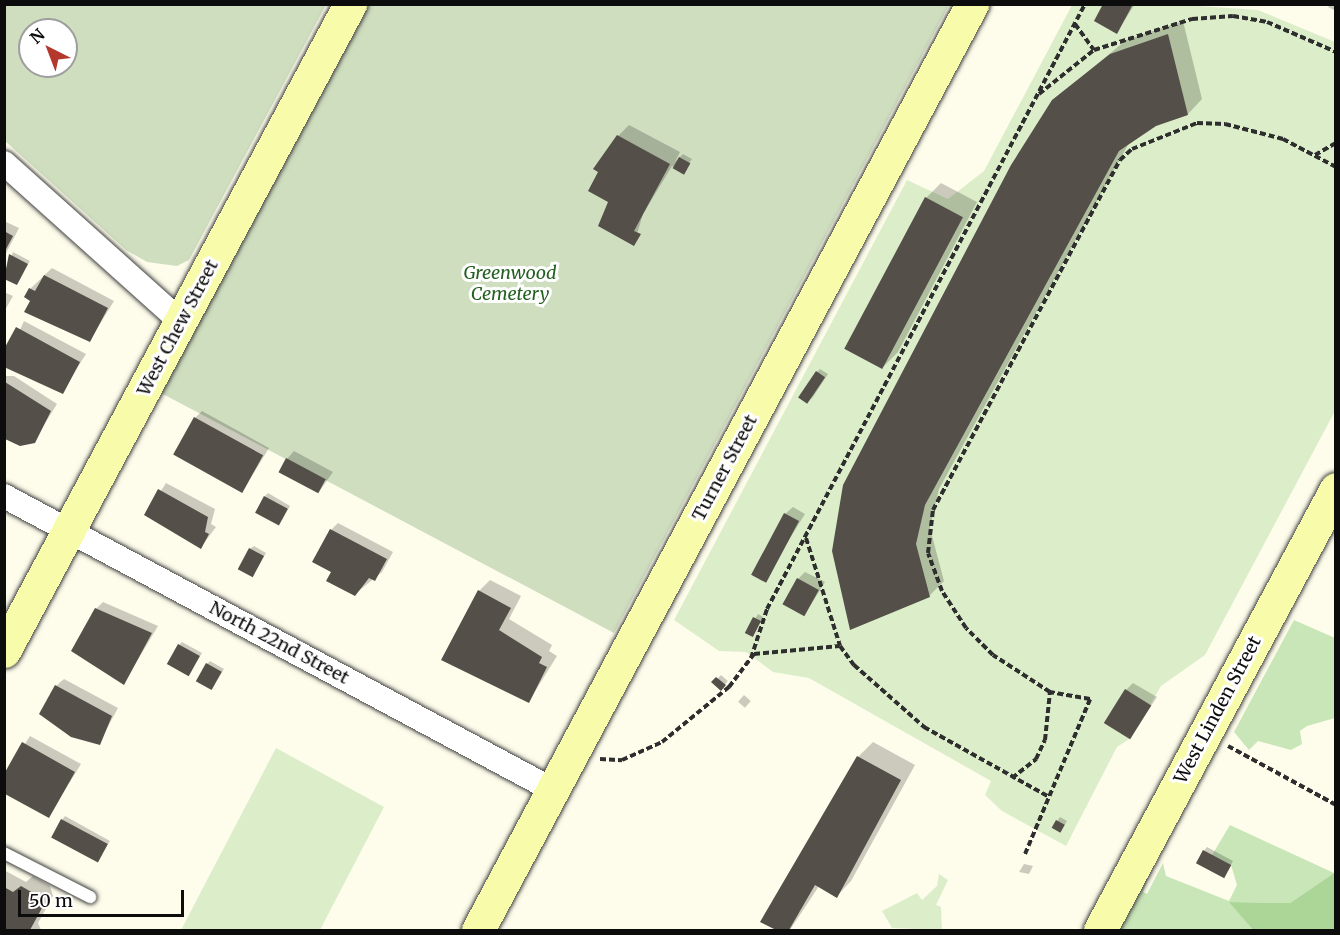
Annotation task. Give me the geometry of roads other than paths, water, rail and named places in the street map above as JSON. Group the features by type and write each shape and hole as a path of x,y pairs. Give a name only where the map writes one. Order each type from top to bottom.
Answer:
{"street":[{"name":"West Chew Street","path":"4,651 350,4"},
{"name":"Turner Street","path":"478,930 972,4"},
{"path":"4,163 181,321"},
{"name":"West Linden Street","path":"1100,930 1335,489"},
{"name":"North 22nd Street","path":"4,496 553,790"}],"lane":[{"path":"4,853 90,897"}],"park label":[{"name":"Greenwood Cemetery","path":"510,284"}]}
